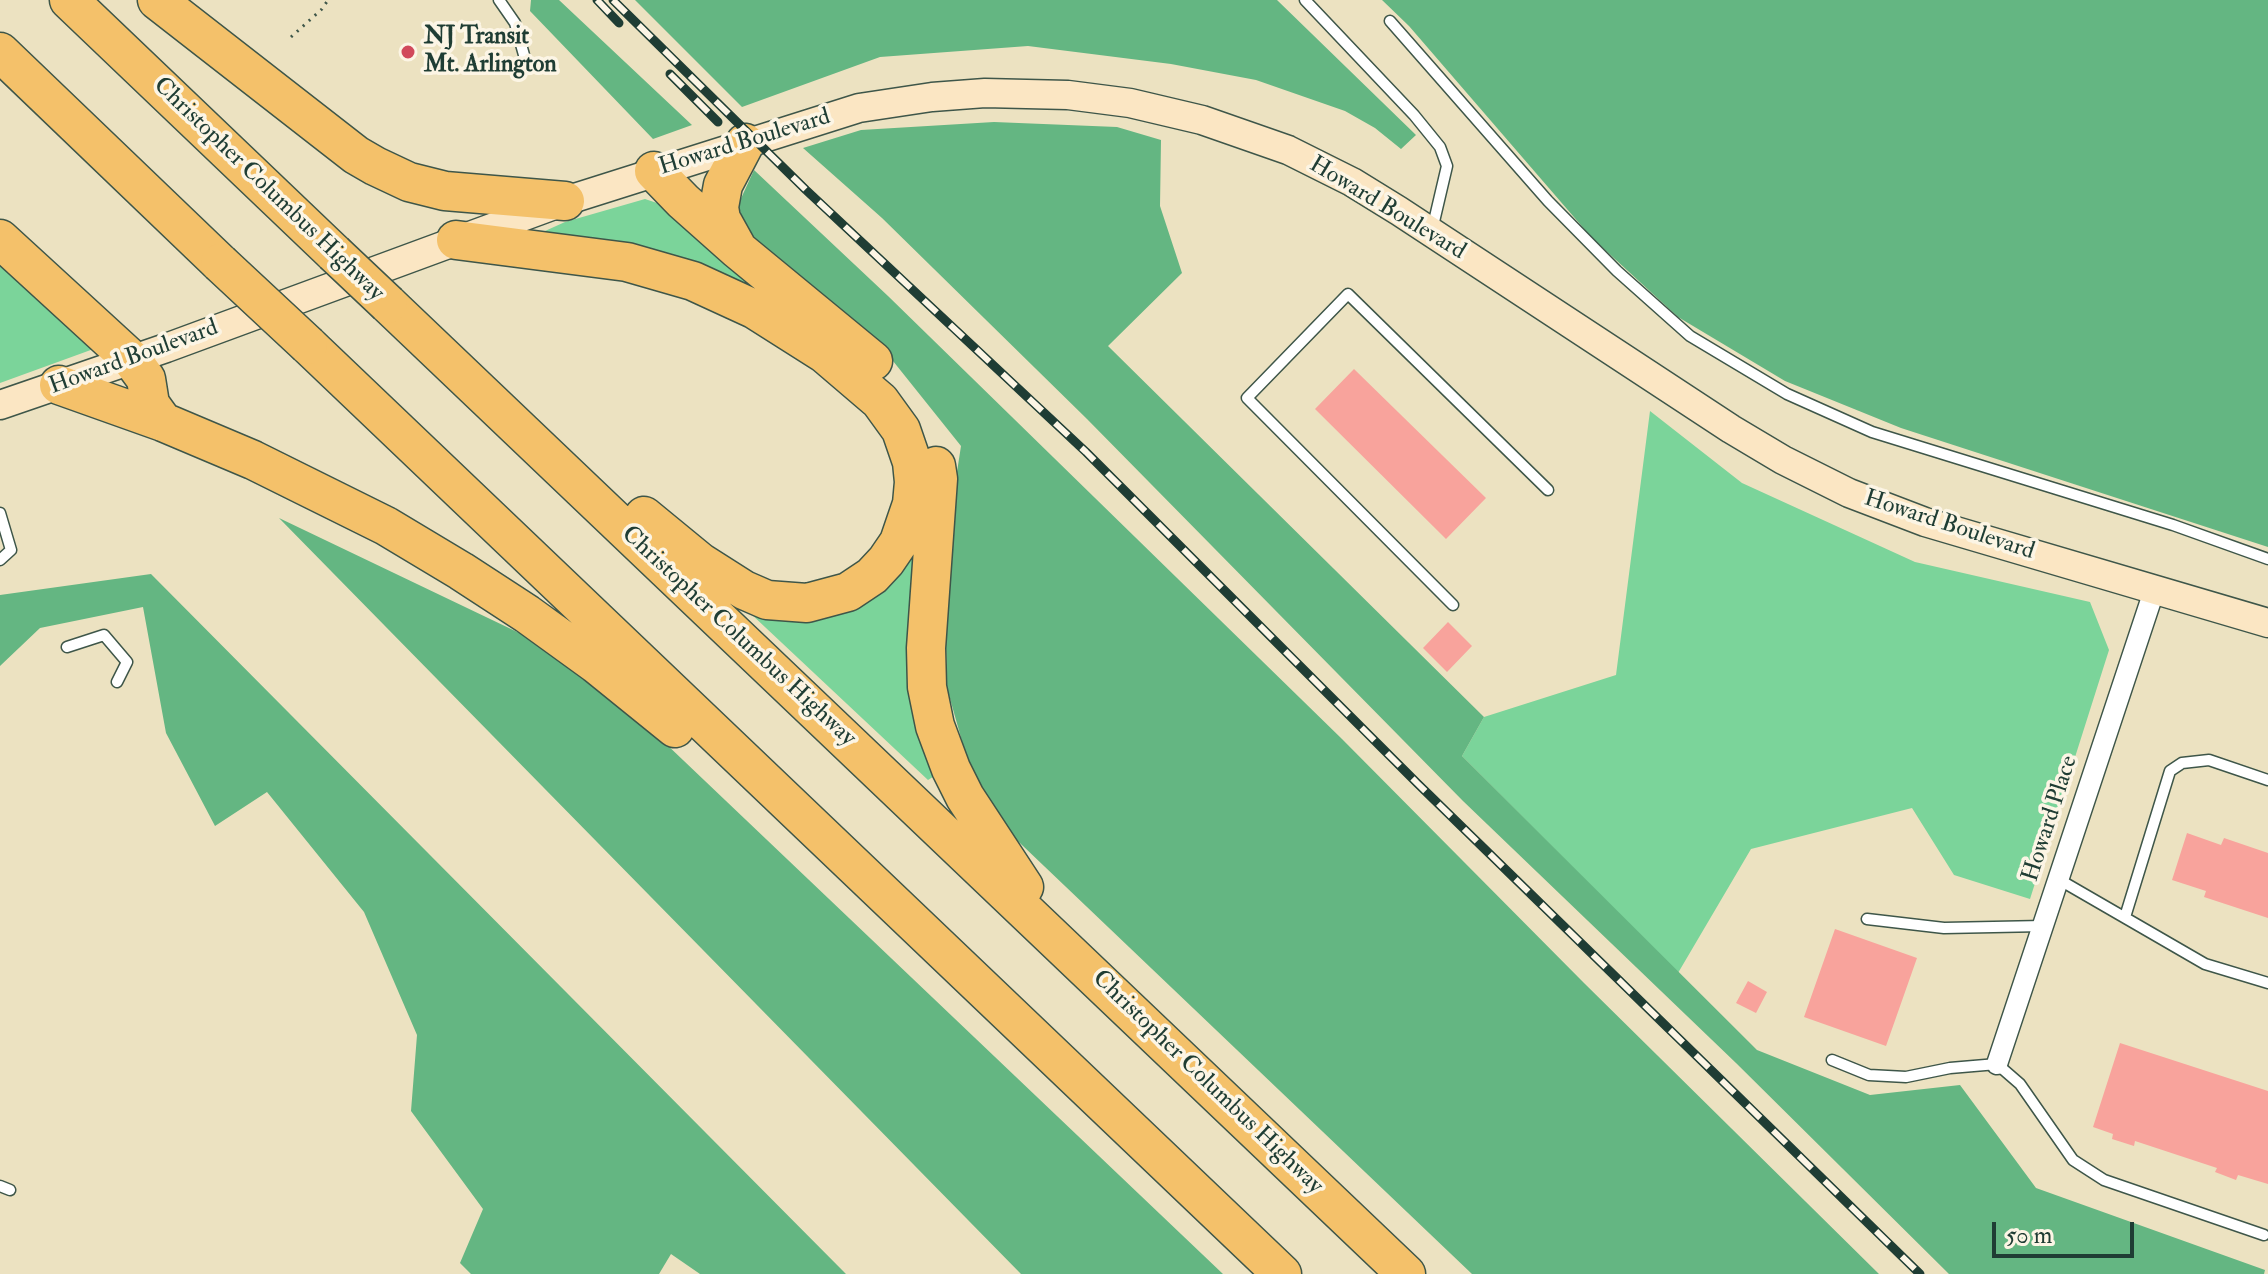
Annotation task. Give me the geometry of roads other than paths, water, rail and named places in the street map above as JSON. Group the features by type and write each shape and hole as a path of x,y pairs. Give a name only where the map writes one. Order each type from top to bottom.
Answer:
{"highway":[{"name":"Christopher Columbus Highway","path":"69,0 1406,1274"},
{"path":"157,0 356,155 383,171 409,182 445,191 565,201"},
{"path":"0,52 1282,1274"},
{"path":"737,249 721,219 719,207 723,185 745,143"},
{"path":"654,171 737,249 881,368 912,404 924,426 933,449 938,479 926,648 927,687 935,726 965,797 1066,948"},
{"path":"0,239 132,360 146,379 150,404 163,422"},
{"path":"456,240 627,262 693,281 754,309 825,354 880,401 907,445 914,482 907,523 886,561 872,576 848,592 807,603 767,600 744,590 700,562 613,489 570,477"},
{"path":"59,385 163,422 253,460 386,526 527,614 644,701 695,746 731,748"}],"main road":[{"name":"Howard Boulevard","path":"0,405 132,360 565,201 859,108 985,93 1084,97 1168,110 1236,131 1288,150 1352,182 1731,429 1836,487 1925,522 2268,623"}],"street":[{"name":"Howard Place","path":"1997,1064 2154,591"}],"lane":[{"path":"499,0 515,23 524,55"},
{"path":"1305,0 1414,115 1440,147 1447,166 1432,233"},
{"path":"1390,21 1548,201 1617,271 1690,336 1787,394 1872,432 2173,525 2268,559"},
{"path":"1453,605 1247,398 1348,294 1548,490"},
{"path":"0,513 11,550 0,560"},
{"path":"67,647 104,635 127,662 117,682"},
{"path":"2125,917 2170,771 2182,763 2209,760 2268,780"},
{"path":"2058,879 2205,964 2268,983"},
{"path":"1867,919 1944,928 2043,926"},
{"path":"1832,1060 1869,1075 1906,1077 1950,1068 1997,1064 2020,1084 2073,1160 2104,1180 2264,1235"}],"railway":[{"path":"597,0 619,23"},
{"path":"613,0 806,190 1086,452 1417,783 1920,1274"},
{"path":"670,74 718,122"}],"place":[{"name":"NJ Transit Mt. Arlington","path":"408,52"}]}
